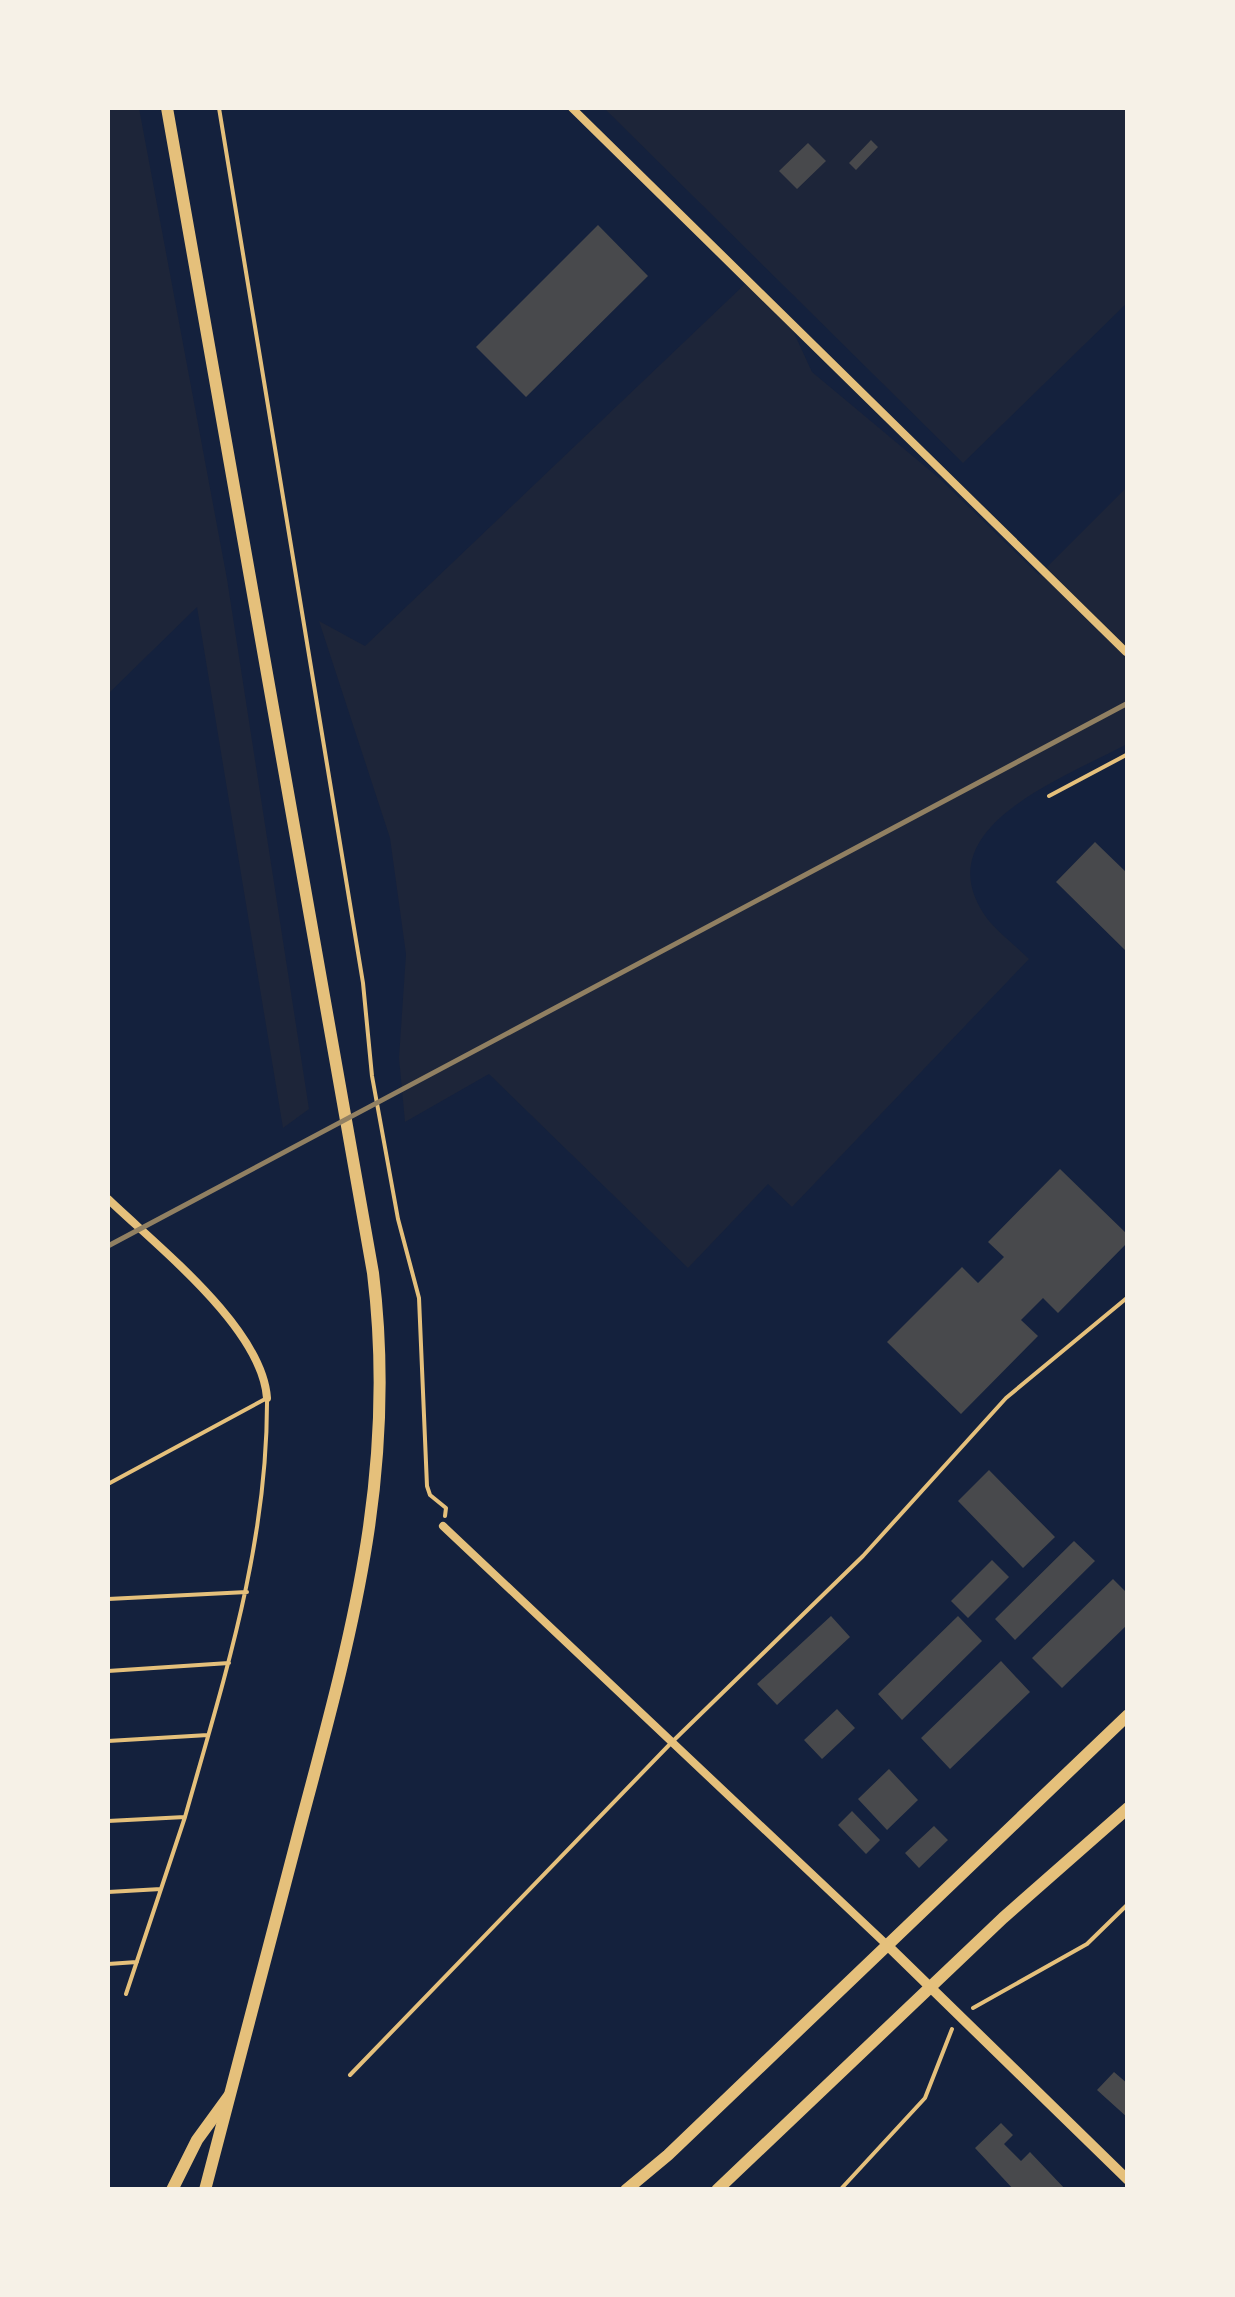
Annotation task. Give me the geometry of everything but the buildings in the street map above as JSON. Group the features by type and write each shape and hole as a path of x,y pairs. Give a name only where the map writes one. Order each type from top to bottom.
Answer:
{"main road":[{"path":"167,108 374,1273 382,1372 378,1473 365,1572 208,2186"},
{"path":"626,2190 668,2155 1128,1716"},
{"path":"717,2190 930,1987 1128,1808"},
{"path":"172,2190 196,2140 229,2096"}],"street":[{"path":"572,108 1126,652"},
{"path":"108,1199 240,1331 259,1360 267,1398"},
{"path":"444,1526 887,1945 1128,2180"}],"lane":[{"path":"1048,796 1128,754"},
{"path":"350,2075 672,1742 873,1546 1006,1398 1128,1297"},
{"path":"108,1484 267,1398"},
{"path":"126,1994 185,1817 247,1592 264,1490 267,1398"},
{"path":"108,1599 247,1592"},
{"path":"108,1671 229,1663"},
{"path":"108,1742 208,1735"},
{"path":"108,1821 185,1817"},
{"path":"108,1892 161,1889"},
{"path":"108,1964 137,1962"}],"path":[{"path":"219,108 360,963 372,1076 398,1220 419,1298 426,1477 430,1495 446,1508 444,1526"}],"shaded area":[{"path":"108,108 139,108 227,579 309,1109 283,1128 197,607 108,694"},
{"path":"604,108 1127,108 1127,303 963,463"},
{"path":"745,284 788,320 812,372 939,478 1039,575 1127,487 1127,744 1038,790 1009,810 986,833 972,859 972,888 989,921 1029,959 792,1207 768,1184 688,1268 489,1074 405,1122 399,1058 406,954 390,838 319,621 365,646"}],"railway":[{"path":"108,1246 1128,703"}]}
